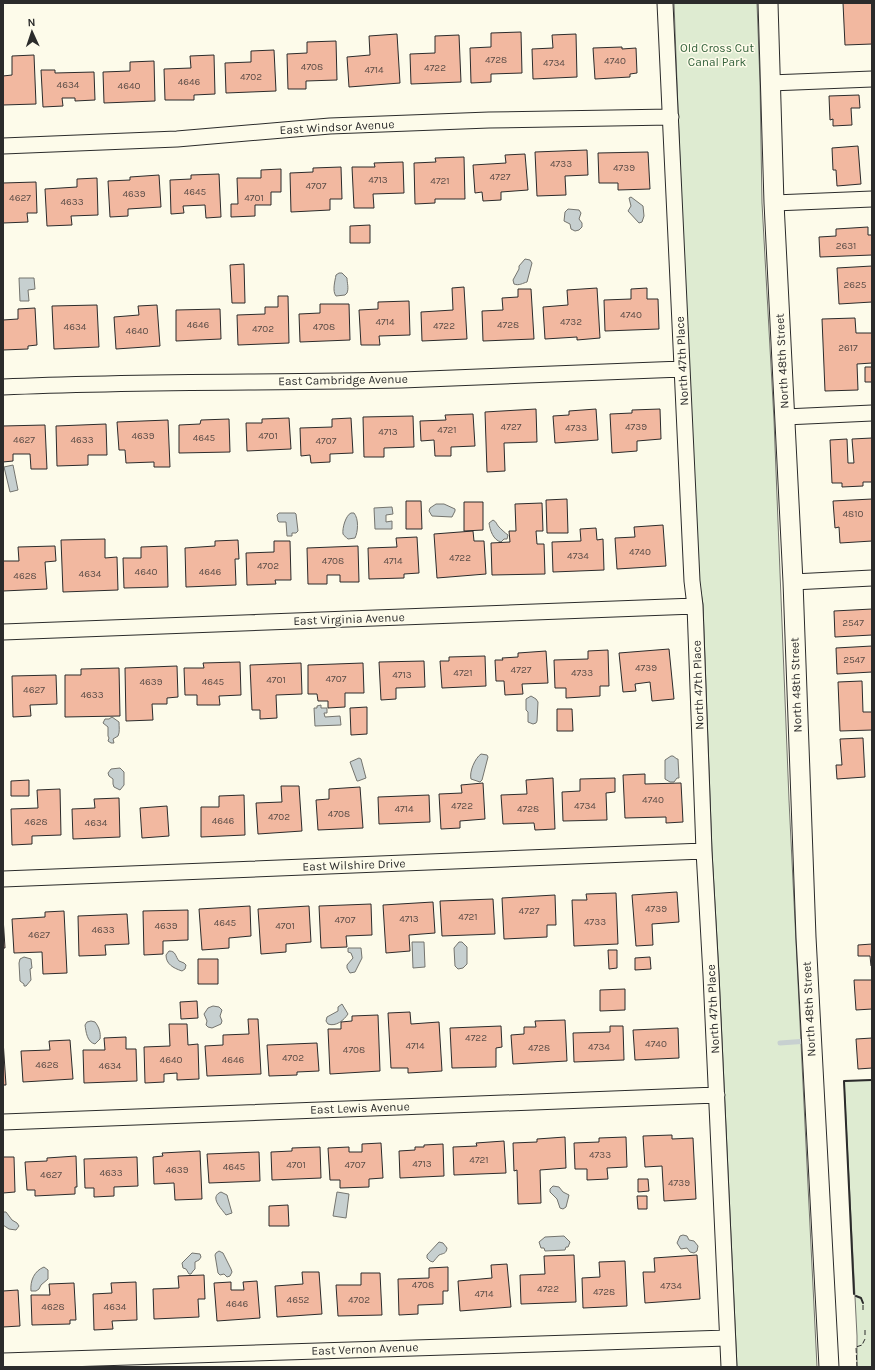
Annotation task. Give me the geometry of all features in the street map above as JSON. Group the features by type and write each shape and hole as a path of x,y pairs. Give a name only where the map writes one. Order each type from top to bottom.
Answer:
{"street":[{"name":"North 47th Place","path":"665,3 692,581 695,606 704,851 729,1367"},
{"name":"North 48th Street","path":"768,3 774,204 793,582 806,937 829,1367"},
{"path":"770,83 872,79"},
{"name":"East Windsor Avenue","path":"3,146 177,139 338,126 489,120 671,117"},
{"path":"774,204 872,199"},
{"name":"East Cambridge Avenue","path":"3,387 64,384 402,380 682,369"},
{"path":"785,417 872,413"},
{"path":"793,582 872,578"},
{"name":"East Virginia Avenue","path":"3,632 695,606"},
{"name":"East Wilshire Drive","path":"3,879 704,851"},
{"name":"East Lewis Avenue","path":"3,1122 717,1095"},
{"name":"East Vernon Avenue","path":"3,1361 727,1338"}],"green space":[{"name":"Old Cross Cut Canal Park","path":"674,3 757,3 762,203 774,420 789,800 817,1367 737,1367 712,852 703,604 699,582 683,243"},
{"path":"872,1080 872,1367 857,1367 857,1336 844,1081"}],"shaded area":[{"path":"631,197 643,206 644,216 642,222 639,223 628,211 631,206 629,198"},
{"path":"568,209 579,210 581,213 579,219 582,223 582,227 579,230 575,231 571,229 570,224 564,221 565,212"},
{"path":"525,259 530,260 532,263 527,282 516,285 514,284 513,280 519,266"},
{"path":"342,273 347,278 348,289 345,295 336,296 334,286 336,275"},
{"path":"19,278 34,278 35,289 28,290 29,301 20,301"},
{"path":"13,465 18,490 10,492 4,467"},
{"path":"436,504 444,504 455,509 452,517 432,516 429,511 430,508"},
{"path":"392,507 393,514 386,515 386,522 392,521 392,529 375,529 374,508"},
{"path":"279,513 296,514 298,531 296,533 292,533 292,536 287,536 286,522 278,521 277,515"},
{"path":"351,513 354,513 356,516 357,532 355,538 348,539 343,534 343,528 346,519"},
{"path":"493,520 508,535 507,539 504,539 501,542 494,537 489,523"},
{"path":"531,696 538,702 537,721 533,724 528,722 528,712 526,710 526,699"},
{"path":"321,705 321,708 327,708 327,713 324,713 325,717 340,716 341,725 315,726 314,708"},
{"path":"112,717 119,722 119,734 113,739 114,743 108,741 108,727 103,723 105,719"},
{"path":"481,754 487,755 488,757 482,780 480,782 471,779 471,776 475,762"},
{"path":"671,756 678,759 679,778 677,778 674,782 670,782 665,779 665,760"},
{"path":"359,758 361,759 366,778 357,781 350,762"},
{"path":"120,768 124,772 124,785 120,790 114,787 113,779 108,773 111,769"},
{"path":"412,942 424,942 425,967 413,968"},
{"path":"459,942 462,942 467,947 467,964 463,968 458,969 455,966 454,948"},
{"path":"348,948 361,948 362,958 355,972 350,973 347,965 353,958 351,953 348,952"},
{"path":"169,951 174,953 179,961 186,965 185,969 182,971 173,967 167,961 166,955"},
{"path":"24,957 31,959 32,968 30,969 31,980 26,986 24,986 24,984 20,981 19,963 20,959"},
{"path":"342,1004 348,1014 337,1024 328,1024 326,1021 327,1017 338,1011 338,1007"},
{"path":"213,1006 219,1007 222,1010 220,1016 222,1021 221,1024 212,1028 206,1025 207,1021 204,1014 208,1008"},
{"path":"87,1022 95,1022 100,1032 100,1039 95,1044 90,1041 86,1031 85,1025"},
{"path":"553,1186 559,1187 563,1192 569,1195 566,1207 563,1209 560,1208 557,1199 550,1192 550,1189"},
{"path":"221,1192 227,1195 232,1213 226,1215 217,1203 216,1197"},
{"path":"337,1192 349,1194 346,1218 333,1216"},
{"path":"3,1212 6,1212 12,1220 17,1223 19,1226 16,1230 9,1229 3,1225"},
{"path":"564,1236 570,1242 565,1250 545,1251 544,1248 541,1248 539,1242 545,1237"},
{"path":"680,1236 687,1236 689,1240 694,1241 698,1246 697,1251 694,1253 690,1252 687,1248 681,1249 677,1243"},
{"path":"439,1242 443,1243 447,1248 446,1251 439,1255 433,1262 430,1261 427,1258 427,1255"},
{"path":"219,1251 223,1253 231,1269 232,1272 230,1276 227,1277 224,1274 220,1275 218,1273 215,1255"},
{"path":"192,1253 200,1254 201,1257 195,1262 195,1269 191,1274 189,1274 186,1269 183,1268 182,1263"},
{"path":"44,1267 48,1270 48,1279 39,1289 36,1291 31,1291 33,1277"}],"building":[{"path":"843,3 872,3 872,44 845,45"},
{"path":"521,32 522,73 491,74 491,82 471,83 470,48 491,47 491,33"},
{"path":"397,34 400,83 349,87 347,57 370,55 369,36"},
{"path":"576,34 577,77 533,79 532,49 553,48 552,35"},
{"path":"459,35 461,82 411,84 410,54 435,53 435,36"},
{"path":"336,41 337,80 306,81 306,89 288,89 287,54 307,53 307,42"},
{"path":"622,47 622,49 636,48 637,73 630,74 630,77 595,79 593,48"},
{"path":"274,50 276,91 226,93 225,63 251,62 251,51"},
{"path":"34,55 36,104 3,105 3,76 12,75 12,56"},
{"path":"214,55 215,94 194,95 194,100 165,100 164,69 191,68 190,56"},
{"path":"154,61 155,101 104,103 103,72 130,71 130,62"},
{"path":"41,70 55,70 55,73 94,72 95,100 75,101 75,98 62,98 63,106 43,107"},
{"path":"859,95 860,108 851,108 852,125 833,126 833,119 830,120 829,96"},
{"path":"858,146 861,184 837,186 836,170 833,170 832,148"},
{"path":"587,150 588,175 565,176 566,195 537,196 535,152"},
{"path":"648,152 650,189 618,190 618,183 599,183 598,153"},
{"path":"525,154 528,190 501,192 501,200 483,201 482,192 475,193 473,165 506,163 505,155"},
{"path":"464,157 465,199 435,199 435,203 415,204 414,163 436,162 435,158"},
{"path":"403,162 404,193 373,194 374,208 354,208 352,167 375,167 374,163"},
{"path":"341,167 342,199 330,199 330,210 291,212 290,173 313,172 313,168"},
{"path":"281,169 281,192 271,192 271,205 255,205 255,216 231,217 231,204 238,204 237,178 261,178 261,170"},
{"path":"219,174 221,217 206,218 205,205 183,206 184,213 171,214 170,180 191,179 191,175"},
{"path":"159,175 161,207 128,209 128,216 110,217 108,181 130,180 130,177"},
{"path":"97,178 98,215 71,216 72,225 47,226 45,189 77,187 77,179"},
{"path":"36,182 37,213 27,213 28,222 3,223 3,183"},
{"path":"370,225 370,243 350,243 350,226"},
{"path":"868,227 868,235 872,235 872,255 820,257 819,237 836,236 836,229"},
{"path":"244,264 245,303 232,303 230,265"},
{"path":"872,266 872,302 839,304 837,268"},
{"path":"464,287 467,339 422,341 421,312 453,310 452,288"},
{"path":"597,288 600,338 577,340 577,337 545,339 543,307 568,305 567,290"},
{"path":"647,288 647,299 658,299 659,329 605,331 604,300 631,299 631,289"},
{"path":"518,289 531,289 534,339 483,341 482,311 503,310 502,298 518,297"},
{"path":"278,296 288,296 289,343 238,345 237,315 265,314 265,307 278,307"},
{"path":"409,301 410,335 379,336 380,345 361,345 359,310 378,309 378,302"},
{"path":"320,304 349,304 350,340 300,342 299,314 320,313"},
{"path":"97,305 99,347 54,349 52,306"},
{"path":"157,305 160,346 116,349 114,317 139,315 138,306"},
{"path":"35,308 37,345 28,346 28,349 3,350 3,320 18,319 18,309"},
{"path":"220,309 221,339 176,341 176,310"},
{"path":"855,318 856,333 872,333 872,363 857,364 858,390 825,391 822,319"},
{"path":"865,367 872,367 872,382 865,382"},
{"path":"536,409 537,442 504,443 505,471 487,472 485,412"},
{"path":"596,409 598,440 555,443 553,416 569,415 569,411"},
{"path":"660,409 661,439 637,441 637,451 612,453 610,414 632,413 632,410"},
{"path":"473,414 475,446 451,447 451,456 435,456 434,440 421,441 420,421 446,420 445,415"},
{"path":"413,416 414,447 384,448 384,457 364,457 363,417"},
{"path":"289,418 291,449 247,451 246,423 262,423 262,419"},
{"path":"351,418 353,453 330,454 330,462 311,463 310,455 301,456 300,428 332,427 332,419"},
{"path":"229,419 230,452 179,453 179,425 200,424 201,420"},
{"path":"168,420 170,467 154,467 154,462 126,463 125,450 119,450 117,422"},
{"path":"106,424 107,455 88,455 88,465 57,466 56,426"},
{"path":"45,425 47,469 31,469 30,454 13,454 13,461 3,462 3,426"},
{"path":"872,438 872,482 863,482 863,486 842,487 842,483 832,483 830,440 847,439 848,463 854,463 852,439"},
{"path":"567,499 568,533 547,533 546,500"},
{"path":"872,499 872,541 840,543 839,527 835,528 833,501"},
{"path":"406,501 421,501 422,529 406,529"},
{"path":"464,502 483,502 483,530 464,531"},
{"path":"542,503 543,531 536,531 537,544 544,544 545,574 492,575 491,543 510,542 509,531 516,531 515,504"},
{"path":"663,525 666,566 617,569 615,538 635,537 634,527"},
{"path":"596,528 597,540 603,539 604,570 553,572 552,542 581,541 580,529"},
{"path":"473,531 474,541 484,541 486,574 437,578 434,534"},
{"path":"417,537 419,573 404,574 404,578 369,579 368,548 397,547 396,538"},
{"path":"105,539 105,558 117,557 118,590 63,592 61,540"},
{"path":"238,540 239,559 235,559 236,585 186,587 185,548 215,546 215,541"},
{"path":"274,541 290,541 291,580 275,580 276,584 247,585 246,553 274,552"},
{"path":"55,546 56,561 45,562 47,589 3,591 3,561 19,561 18,547"},
{"path":"167,546 168,587 124,588 123,558 141,558 141,547"},
{"path":"358,546 359,582 340,582 340,575 327,575 327,584 308,584 307,548"},
{"path":"872,609 872,635 835,637 834,611"},
{"path":"872,646 872,672 837,674 836,648"},
{"path":"669,649 674,699 652,701 650,682 635,684 636,691 623,692 619,653"},
{"path":"608,650 609,686 600,686 600,696 566,698 566,688 555,688 554,660 588,659 588,651"},
{"path":"546,651 548,683 522,684 523,694 505,695 504,681 496,681 495,660 518,657 518,653"},
{"path":"485,656 486,686 442,688 440,661 449,661 449,657"},
{"path":"424,661 425,687 396,688 396,699 381,700 379,662"},
{"path":"240,662 241,695 219,696 220,705 197,705 197,695 185,695 184,668 204,668 203,663"},
{"path":"301,663 302,694 276,695 277,718 260,719 260,710 252,710 250,665"},
{"path":"363,663 364,693 345,693 345,707 328,708 328,701 318,701 317,694 308,694 308,665"},
{"path":"177,666 178,697 167,698 167,704 152,704 153,720 126,721 125,668"},
{"path":"119,668 120,716 65,717 65,675 81,675 81,669"},
{"path":"56,675 57,704 30,705 31,716 13,717 12,676"},
{"path":"862,681 863,712 872,712 872,730 840,731 838,682"},
{"path":"367,707 367,734 351,735 350,708"},
{"path":"557,709 572,709 573,731 557,731"},
{"path":"863,738 865,777 837,779 836,765 842,765 840,739"},
{"path":"645,774 645,784 681,783 683,822 666,823 666,817 625,818 623,775"},
{"path":"553,778 555,829 535,830 534,823 503,824 501,795 527,794 526,780"},
{"path":"615,778 615,792 606,793 607,820 563,821 562,792 580,791 580,779"},
{"path":"29,780 29,796 11,796 11,781"},
{"path":"483,783 485,819 460,821 460,828 441,829 439,794 462,793 461,785"},
{"path":"281,786 299,786 302,831 258,834 256,803 282,802"},
{"path":"360,787 363,828 318,830 316,800 329,799 329,789"},
{"path":"60,789 61,835 32,836 32,844 12,845 11,809 38,808 37,790"},
{"path":"244,795 245,835 201,837 201,807 219,807 219,796"},
{"path":"429,795 430,822 379,824 378,797"},
{"path":"119,798 120,837 73,839 72,809 95,808 94,799"},
{"path":"167,806 169,836 142,838 140,808"},
{"path":"677,892 679,922 652,924 653,945 636,946 632,895"},
{"path":"616,893 618,944 574,946 572,900 587,900 586,894"},
{"path":"555,895 556,925 547,925 547,937 504,939 502,898"},
{"path":"493,899 495,934 442,936 440,901"},
{"path":"433,902 435,933 409,935 410,951 386,953 383,905"},
{"path":"371,904 372,935 346,936 347,947 321,948 319,906"},
{"path":"250,906 251,936 229,938 229,948 202,950 199,909"},
{"path":"309,906 311,942 286,944 286,952 261,954 258,909"},
{"path":"188,910 188,940 163,941 163,954 144,955 143,911"},
{"path":"64,911 67,973 43,974 42,952 14,953 12,919 45,917 45,912"},
{"path":"127,914 129,944 105,945 106,955 79,956 78,916"},
{"path":"3,917 5,948 3,948"},
{"path":"872,944 871,966 870,956 858,956 858,945"},
{"path":"608,950 617,950 617,968 609,969"},
{"path":"650,957 651,969 635,970 635,958"},
{"path":"198,959 218,959 218,984 198,984"},
{"path":"854,980 872,980 872,1009 856,1010"},
{"path":"625,989 625,1010 600,1011 600,990"},
{"path":"197,1001 198,1018 181,1019 180,1002"},
{"path":"410,1012 411,1024 439,1022 442,1071 408,1073 408,1068 391,1068 388,1013"},
{"path":"378,1015 380,1071 330,1074 328,1029 341,1029 341,1022 352,1021 352,1016"},
{"path":"248,1019 258,1019 261,1074 207,1076 205,1046 223,1045 223,1035 249,1034"},
{"path":"565,1020 567,1061 513,1064 511,1035 524,1034 524,1027 536,1027 535,1021"},
{"path":"169,1024 187,1024 188,1045 198,1044 199,1079 177,1080 177,1073 164,1074 164,1082 145,1083 144,1047 170,1046"},
{"path":"501,1026 502,1047 496,1048 496,1067 452,1068 450,1028"},
{"path":"610,1026 623,1026 624,1060 574,1062 573,1033 610,1032"},
{"path":"678,1028 679,1058 635,1060 633,1030"},
{"path":"126,1037 126,1049 136,1049 137,1081 84,1083 83,1050 105,1050 104,1038"},
{"path":"872,1038 872,1068 858,1069 856,1039"},
{"path":"3,1040 6,1085 3,1085"},
{"path":"70,1040 73,1079 23,1082 21,1051 50,1050 49,1041"},
{"path":"317,1043 319,1071 297,1072 297,1075 269,1076 267,1045"},
{"path":"672,1135 672,1139 693,1138 696,1199 664,1201 662,1166 645,1167 643,1136"},
{"path":"565,1137 566,1168 540,1170 541,1203 518,1204 517,1170 514,1171 513,1143 537,1142 537,1139"},
{"path":"626,1137 627,1167 607,1168 608,1179 587,1180 587,1169 575,1169 574,1143 599,1142 599,1138"},
{"path":"504,1141 506,1173 454,1175 453,1147 477,1146 476,1143"},
{"path":"381,1143 383,1178 369,1179 369,1187 340,1188 340,1180 330,1180 328,1148 349,1147 349,1152 362,1152 362,1144"},
{"path":"443,1144 444,1176 400,1178 399,1151 415,1150 415,1147 424,1147 424,1145"},
{"path":"320,1147 321,1178 272,1180 271,1152 292,1151 292,1148"},
{"path":"200,1151 202,1199 175,1200 174,1183 154,1184 153,1157 163,1156 162,1153"},
{"path":"259,1152 260,1181 209,1183 207,1154"},
{"path":"76,1156 77,1187 75,1187 75,1194 35,1196 35,1190 27,1190 25,1162 47,1161 47,1158"},
{"path":"3,1157 14,1157 15,1192 3,1193"},
{"path":"137,1157 138,1186 114,1187 114,1196 94,1197 94,1188 85,1188 84,1159"},
{"path":"638,1179 648,1179 649,1191 638,1192"},
{"path":"637,1196 647,1196 647,1209 638,1209"},
{"path":"288,1205 289,1226 269,1226 269,1206"},
{"path":"574,1255 576,1302 521,1304 520,1275 545,1274 544,1256"},
{"path":"697,1255 700,1299 645,1303 643,1272 655,1272 654,1258"},
{"path":"625,1261 627,1306 583,1308 582,1278 600,1277 599,1262"},
{"path":"507,1264 511,1307 460,1311 458,1281 492,1278 491,1265"},
{"path":"448,1267 448,1291 443,1291 443,1304 418,1305 418,1314 399,1315 398,1279 429,1278 429,1268"},
{"path":"302,1272 319,1272 322,1314 277,1317 275,1286 303,1284"},
{"path":"361,1273 380,1273 382,1315 338,1316 336,1285 361,1285"},
{"path":"204,1275 205,1299 198,1299 199,1317 154,1319 153,1289 179,1288 178,1276"},
{"path":"257,1281 260,1318 217,1321 214,1283 231,1282 231,1290 244,1290 243,1282"},
{"path":"136,1282 137,1320 112,1321 113,1329 94,1330 93,1294 112,1293 111,1283"},
{"path":"74,1283 76,1320 70,1320 70,1324 32,1325 31,1295 50,1295 49,1284"},
{"path":"18,1290 20,1326 3,1327 3,1291"}],"waterway":[{"path":"780,1043 808,1041"}],"fence":[{"path":"863,1305 863,1311"},
{"path":"865,1330 865,1337"},
{"path":"857,1367 856,1347 862,1345 865,1339"}],"wall":[{"path":"854,1294 844,1081 872,1080"},
{"path":"856,1296 861,1298 863,1303"}]}
